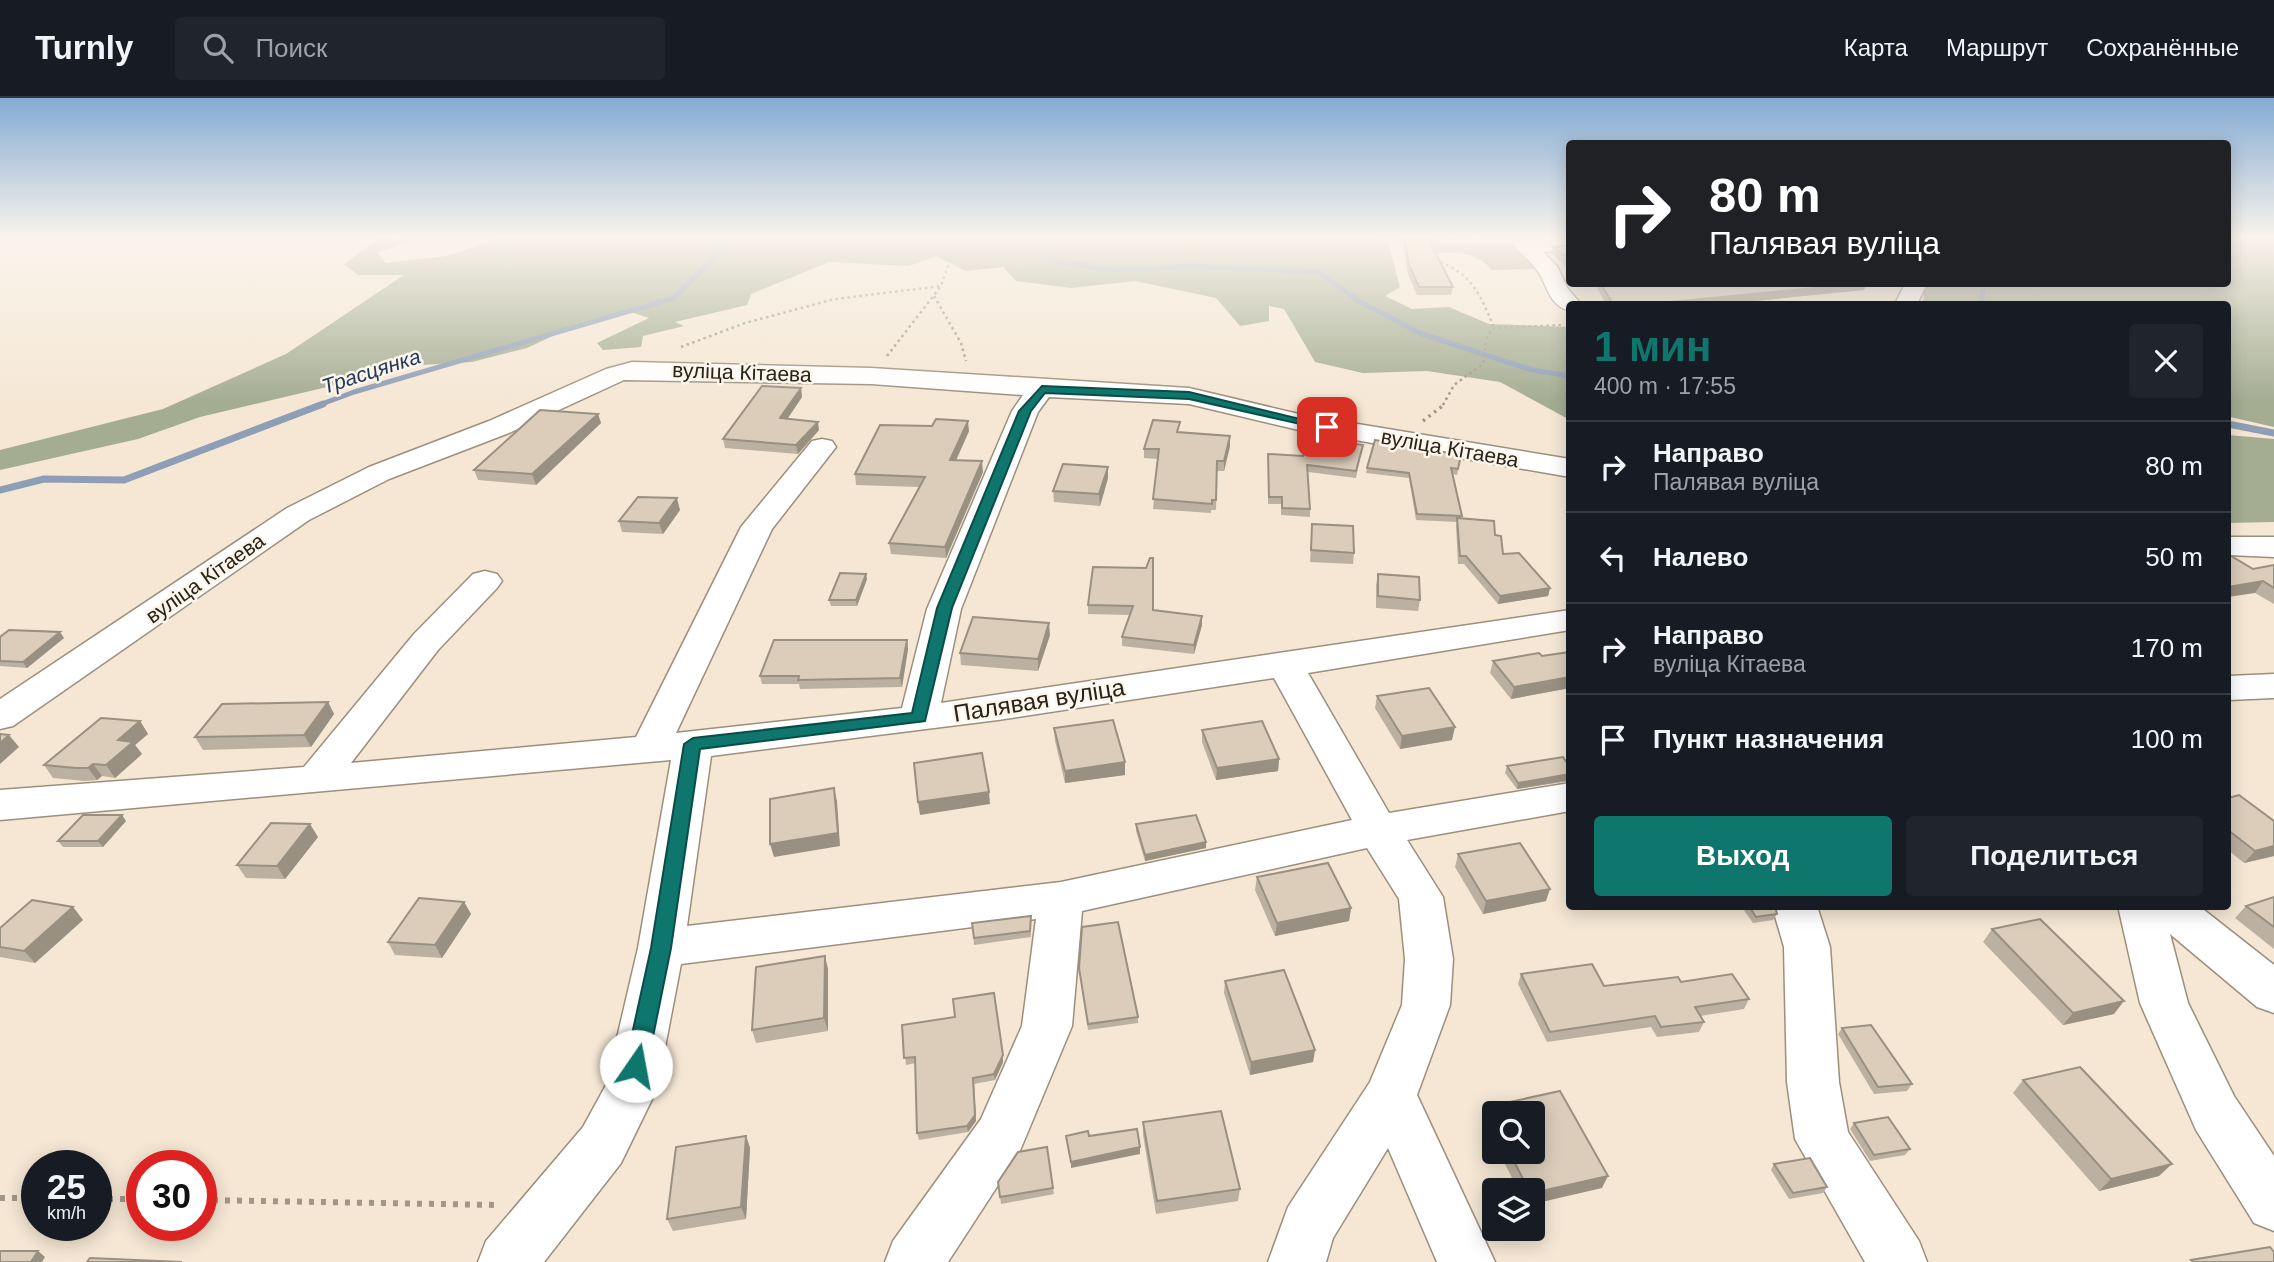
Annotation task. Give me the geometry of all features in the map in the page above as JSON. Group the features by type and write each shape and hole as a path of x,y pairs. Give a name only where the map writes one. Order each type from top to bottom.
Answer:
{"street":[{"name":"вуліца Кітаева","path":"0,717 298,514 379,472 499,427 615,373 651,369 871,376 978,382 1042,389 1189,396 1303,423 1566,467"},
{"path":"919,718 944,608 1025,411 1042,389"},
{"path":"507,1262 601,1145 631,1089 661,948 671,746 757,527 822,447"},
{"path":"2231,546 2274,547"},
{"path":"316,779 426,642 485,581"},
{"name":"Палявая вуліца","path":"671,746 919,718 1566,621"},
{"path":"1285,664 1378,830 1421,897 1429,959 1426,1005 1391,1095 1308,1227 1297,1262"},
{"path":"2231,688 2274,686"},
{"path":"0,805 671,746"},
{"path":"661,948 1061,899 1378,830 1566,798"},
{"path":"914,1262 1000,1136 1048,1026 1061,899"},
{"path":"1795,910 1807,947 1813,1082 1822,1139 1898,1262"},
{"path":"2141,910 2164,1003 2216,1113 2274,1204"},
{"path":"2172,910 2274,993"},
{"path":"1391,1095 1466,1262"}],"path":[{"path":"678,348 745,323 835,299 882,293"},
{"path":"871,376 936,293"},
{"path":"1477,293 1494,328"},
{"path":"934,296 961,343 963,357 978,382"},
{"path":"1375,435 1419,424 1447,402 1454,385 1483,365 1487,336 1494,328 1566,324"},
{"path":"0,1198 21,1198"},
{"path":"217,1200 553,1206"}],"green space":[{"path":"377,293 753,293 747,305 675,322 684,326 643,336 641,347 603,350 597,343 649,318 631,312 574,326 527,348 472,362 420,365 200,417 138,439 0,470 0,450 163,409 286,354"},
{"path":"1194,293 1389,293 1385,296 1412,309 1449,307 1489,324 1566,327 1566,418 1500,382 1427,371 1363,373 1315,362 1284,309 1269,306 1269,321 1240,326 1216,298"},
{"path":"1924,293 2274,293 2274,427 2231,417 2231,301 1923,301"},
{"path":"2231,435 2274,439 2274,522 2231,523"}],"building":[{"path":"1607,293 1759,293 1681,301 1611,301"},
{"path":"762,386 801,388 780,418 818,422 796,445 723,439"},
{"path":"540,410 598,414 532,474 474,470"},
{"path":"936,419 968,421 950,460 982,461 945,547 889,543 925,477 855,474 880,425 932,426"},
{"path":"1153,420 1180,422 1177,432 1230,436 1224,461 1217,461 1216,500 1212,500 1212,504 1153,499 1159,449 1144,449"},
{"path":"1310,437 1363,445 1356,471 1307,465 1310,509 1282,508 1282,497 1269,497 1268,454 1303,456"},
{"path":"1375,440 1461,455 1458,469 1451,468 1462,516 1417,514 1409,473 1367,468"},
{"path":"1063,464 1108,467 1099,494 1053,491"},
{"path":"638,497 677,498 659,523 619,521"},
{"path":"1457,518 1494,521 1495,535 1501,536 1503,554 1519,553 1550,588 1500,596 1466,556 1460,556"},
{"path":"1312,524 1353,526 1354,553 1311,550"},
{"path":"2231,556 2253,569 2274,565 2274,588 2263,581 2231,586"},
{"path":"1150,558 1153,558 1153,610 1202,616 1194,645 1122,637 1133,606 1088,605 1093,567 1146,568"},
{"path":"840,573 866,574 856,600 829,600"},
{"path":"1378,574 1419,577 1420,600 1378,596"},
{"path":"973,617 1049,623 1038,659 960,653"},
{"path":"9,630 60,632 23,662 0,661 0,637"},
{"path":"774,640 907,640 900,678 798,680 799,676 760,676"},
{"path":"1539,653 1542,656 1566,653 1566,678 1514,687 1493,661"},
{"path":"1429,688 1455,727 1402,736 1377,696"},
{"path":"328,702 304,735 195,737 222,704"},
{"path":"101,718 140,721 118,740 133,742 106,765 93,764 88,768 76,768 44,765"},
{"path":"1113,720 1125,762 1065,771 1054,728"},
{"path":"1262,721 1279,759 1217,768 1202,730"},
{"path":"0,734 9,735 0,743"},
{"path":"982,753 989,792 918,802 914,763"},
{"path":"1563,757 1566,761 1566,775 1518,783 1507,766"},
{"path":"834,788 838,833 770,844 770,799"},
{"path":"2239,795 2274,821 2274,846 2255,851 2231,832 2231,797"},
{"path":"83,815 122,815 98,841 58,841"},
{"path":"1196,815 1206,842 1145,855 1136,824"},
{"path":"271,823 310,824 277,866 237,865"},
{"path":"1520,843 1550,889 1486,901 1458,854"},
{"path":"1328,863 1351,908 1277,923 1257,877"},
{"path":"2274,897 2274,927 2246,906"},
{"path":"419,898 464,902 435,945 388,942"},
{"path":"32,900 73,907 24,951 0,947 0,928"},
{"path":"1752,910 1776,910 1777,914 1756,917"},
{"path":"1031,916 1030,931 974,938 972,923"},
{"path":"2040,919 2124,1001 2073,1013 1992,929"},
{"path":"1118,922 1138,1017 1088,1024 1079,968 1082,927"},
{"path":"825,956 824,1018 752,1030 756,967"},
{"path":"1592,964 1604,986 1678,977 1681,982 1732,974 1749,999 1695,1007 1704,1022 1661,1027 1655,1016 1550,1032 1521,974"},
{"path":"1284,970 1315,1050 1251,1062 1225,981"},
{"path":"994,993 1003,1055 994,1074 973,1078 975,1115 967,1126 917,1133 915,1057 904,1058 902,1025 955,1017 953,999"},
{"path":"1871,1025 1912,1084 1878,1087 1842,1028"},
{"path":"2080,1067 2172,1164 2111,1179 2023,1080"},
{"path":"1560,1091 1608,1176 1545,1190 1545,1178 1523,1178 1515,1164 1545,1164 1545,1101 1514,1101"},
{"path":"1221,1111 1240,1189 1157,1201 1143,1122"},
{"path":"1888,1117 1910,1149 1874,1155 1854,1123"},
{"path":"1137,1129 1140,1147 1071,1162 1066,1136 1088,1131 1089,1136"},
{"path":"746,1136 741,1207 667,1219 676,1147"},
{"path":"1047,1147 1053,1188 1000,1197 998,1182 1018,1152"},
{"path":"1810,1158 1827,1187 1793,1193 1774,1164"},
{"path":"2270,1247 2274,1252 2274,1262 2191,1260"},
{"path":"0,1251 38,1251 31,1262 0,1262"},
{"path":"90,1258 182,1262 87,1262"}],"waterway":[{"name":"Трасцянка","path":"319,405 354,392 674,298 679,293"},
{"name":"Трасцянка","path":"1348,293 1422,334 1532,370 1566,375"},
{"name":"Трасцянка","path":"1981,301 1983,293"},
{"name":"Трасцянка","path":"0,490 44,479 124,480 323,404"},
{"path":"2231,425 2274,433"}],"route":[{"path":"636,1066 661,948 693,744 919,718 944,608 1025,411 1042,389 1189,396 1327,427"}]}
